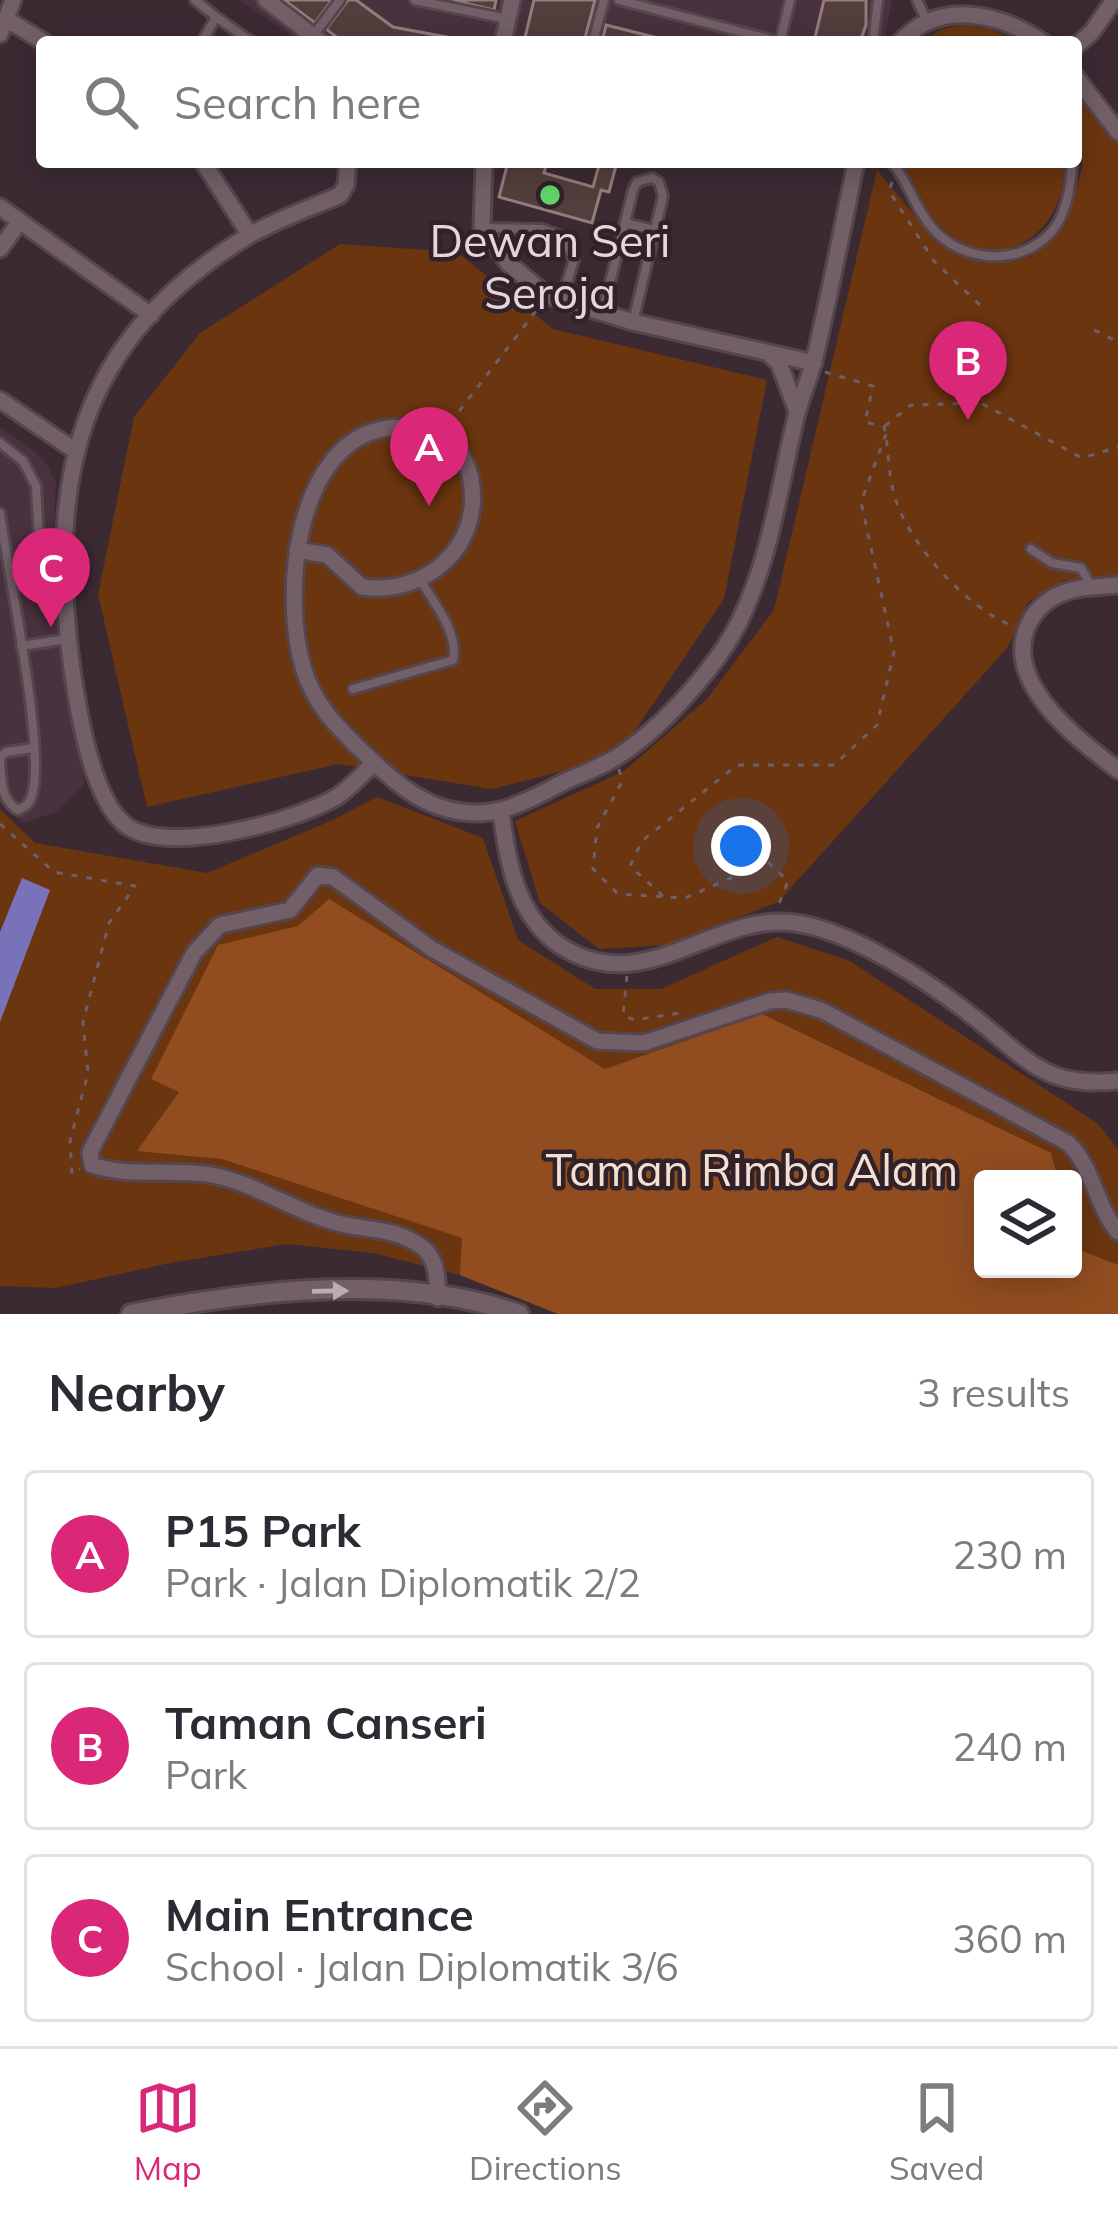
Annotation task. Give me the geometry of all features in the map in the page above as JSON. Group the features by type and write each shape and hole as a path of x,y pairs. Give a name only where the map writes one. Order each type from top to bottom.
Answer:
{"street":[{"path":"13,0 3,26 36,39"},
{"path":"266,0 311,36"},
{"path":"504,36 512,0"},
{"path":"1082,41 1114,0"},
{"path":"906,36 943,6 998,17 1031,36"},
{"path":"1082,85 1118,132"},
{"path":"212,168 250,235"},
{"path":"348,168 340,195 250,235 193,277 151,315 103,379 88,406 74,450 65,531 65,600 76,699 96,774 110,807 135,831 173,837 279,820 336,798 374,763"},
{"path":"484,168 482,228 508,264 554,299 813,365"},
{"path":"297,550 327,555 362,586 401,587 421,581 454,552 474,503 460,452 440,437 411,428 362,436 333,463 309,502 297,550 293,619 304,669 325,716 404,788 446,809 501,813 617,757 667,716 741,619 764,553 797,410 813,365 855,168"},
{"path":"0,207 151,315"},
{"path":"0,249 20,221"},
{"path":"767,352 778,363 797,410"},
{"path":"0,400 74,450"},
{"path":"1118,585 1049,598 1026,630 1021,654 1034,689 1118,770"},
{"path":"501,813 518,896 544,932 578,956 628,965 653,961 752,925 796,922 895,963 941,991 1055,1076 1091,1083 1118,1081"},
{"path":"438,1298 436,1270 427,1250 385,1229 349,1226 307,1213 217,1176 166,1170 110,1172 92,1162 89,1152 194,953 220,925 290,910 318,875 333,877 432,949 581,1035 616,1044 644,1043 770,1001 786,1000 821,1010 1068,1143 1079,1153 1103,1213 1118,1232"},
{"path":"131,1314 224,1297 297,1291 381,1291 515,1313"}],"lane":[{"path":"195,0 244,36"},
{"path":"318,36 340,0"},
{"path":"418,0 508,19"},
{"path":"594,36 604,0"},
{"path":"619,0 757,36"},
{"path":"781,36 790,0"},
{"path":"874,36 878,0"},
{"path":"917,0 925,17"},
{"path":"205,36 216,17"},
{"path":"896,168 942,238 958,249 996,257 1029,249 1057,225 1071,168"},
{"path":"603,313 632,190 637,182 652,178 663,189 633,322"},
{"path":"625,223 657,231"},
{"path":"482,228 542,229 564,237 574,260 554,299"},
{"path":"0,443 31,472 36,486 40,575 65,600"},
{"path":"0,513 33,748 32,793 18,810 3,796 0,758 6,752 33,748"},
{"path":"1030,550 1052,563 1081,568 1091,588"},
{"path":"353,689 453,660 455,650 448,630 421,581"},
{"path":"20,646 68,639"}],"path":[{"path":"893,168 889,191 934,261 983,308"},
{"path":"440,437 554,299"},
{"path":"1094,330 1118,342"},
{"path":"813,365 873,386 865,422 884,427"},
{"path":"884,427 911,405 981,404 1082,458 1118,447"},
{"path":"884,427 893,492 913,537 987,615 1026,630"},
{"path":"663,896 630,866 642,841 737,765 834,764 877,725 894,652 861,502 886,434"},
{"path":"617,757 622,782 597,828 593,869 618,893 685,898 767,862 788,880 772,922"},
{"path":"0,824 55,872 134,886 109,923 83,1022 88,1073 70,1141 72,1174 92,1162"},
{"path":"628,965 623,1015 634,1020 687,1012 705,1022"}],"shaded area":[{"path":"240,0 892,0 885,36 291,36"},
{"path":"0,427 35,452 56,483 51,569 55,579 40,598 56,600 85,784 58,811 24,823 0,803"},
{"path":"22,878 50,890 0,1022 0,932"}],"green space":[{"path":"962,25 1006,36 931,36"},
{"path":"1082,94 1118,137 1118,577 1065,580 1028,602 1008,647 778,902 666,945 599,949 540,903 515,821 624,771 707,699 774,610 877,170 937,242 982,263 1030,257 1066,225 1083,165"},
{"path":"904,168 1064,168 1057,204 1047,222 1016,246 976,248 955,238 924,203"},
{"path":"340,244 457,252 553,329 767,380 724,599 617,757 492,789 338,764 147,807 98,594 134,417 200,333"},
{"path":"377,797 483,838 518,940 595,989 661,989 777,937 850,961 1098,1124 1118,1149 1118,1314 558,1314 460,1275 373,1253 287,1244 55,1288 0,1286 0,809 35,843 207,873"},
{"name":"Taman Rimba Alam","path":"329,899 605,1069 762,1014 1051,1153 1056,1170 974,1170 974,1278 1082,1278 1082,1251 1118,1265 1118,1314 558,1314 460,1275 462,1238 222,1159 137,1151 179,1092 151,1079 218,945 298,926"}],"building":[{"path":"284,0 332,0 315,23"},
{"path":"348,0 356,0 393,27 442,36 335,36 326,29"},
{"path":"452,0 496,0 494,10"},
{"path":"534,0 595,0 586,36 525,36"},
{"path":"824,0 866,0 862,36 815,36"},
{"path":"606,25 650,36 603,36"},
{"name":"Dewan Seri Seroja","path":"506,168 545,168 544,173 593,187 598,168 615,168 609,192 601,190 592,223 499,197"}],"place":[{"name":"Dewan Seri Seroja","path":"550,195"},
{"name":"Taman Canseri","path":"968,420"},
{"name":"P15 Park","path":"429,506"},
{"name":"Main Entrance","path":"51,627"}]}
